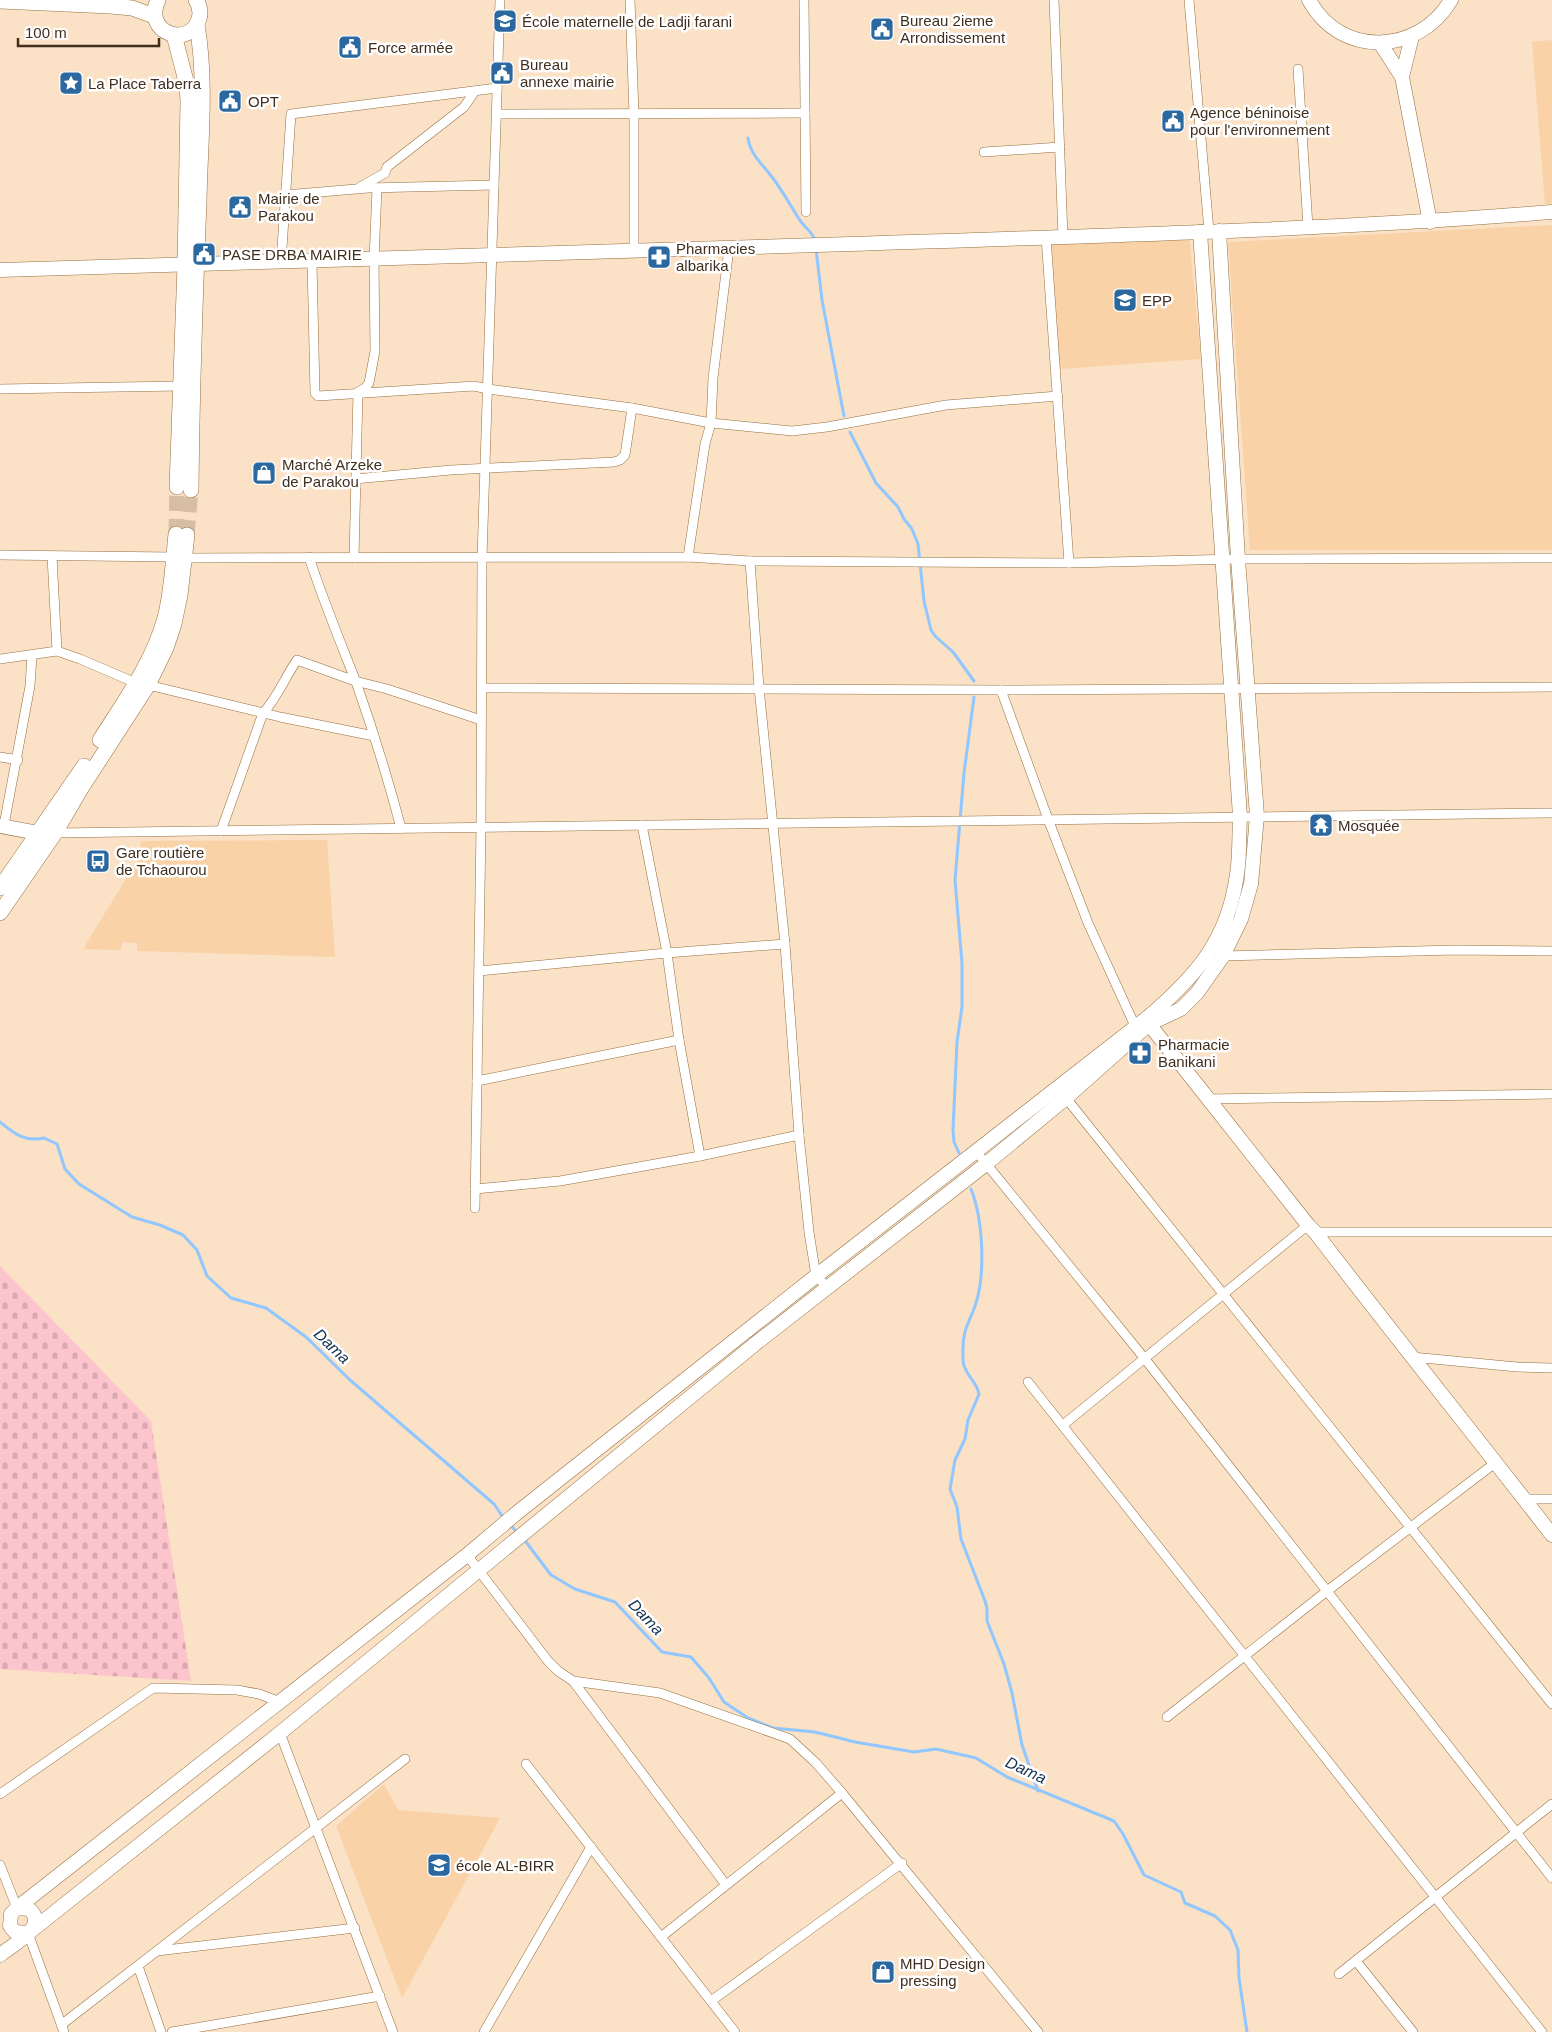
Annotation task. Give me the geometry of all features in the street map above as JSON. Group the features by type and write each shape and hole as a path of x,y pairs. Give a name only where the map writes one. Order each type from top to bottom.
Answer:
{"main road":[{"path":"158,0 154,7 154,16 158,25 165,32 174,35 182,35 197,25 200,18 200,1"},
{"path":"0,1 132,8 154,16"},
{"path":"174,35 187,85 188,101 191,266 180,386 184,489 191,266 202,86 201,47 197,25"},
{"path":"0,913 55,833 142,684 165,619 180,558 181,534"},
{"path":"0,888 94,750 142,684"}],"street":[{"path":"475,1208 481,827 482,558 500,0"},
{"path":"630,0 634,115 634,251"},
{"path":"804,0 806,212"},
{"path":"1054,0 1063,236"},
{"path":"0,1921 468,1555 518,1512 975,1150 1135,1026 1181,1008 1197,993 1223,956 1241,919 1251,884 1256,816 1238,559 1189,0"},
{"path":"1309,0 1318,15 1336,30 1357,39 1380,42 1412,36 1435,20 1451,0"},
{"path":"1402,76 1412,36"},
{"path":"1380,42 1402,76 1430,222"},
{"path":"1298,69 1308,227"},
{"path":"281,263 291,114 497,88"},
{"path":"358,189 385,173 387,167 464,107 475,91"},
{"path":"496,114 634,115 805,112"},
{"path":"984,152 1060,147"},
{"path":"285,195 377,188 494,186"},
{"path":"358,392 369,382 374,352 374,260 377,188"},
{"path":"0,270 191,266 1210,231 1430,222 1552,212"},
{"path":"0,1955 280,1734 827,1287 986,1164 1066,1098 1187,982 1209,954 1222,930 1229,910 1237,873 1240,816 1222,559 1210,231"},
{"path":"1046,237 1069,563"},
{"path":"688,557 705,444 711,423 713,378 729,248"},
{"path":"312,262 315,392 318,396 460,385 474,386 632,408 711,423 792,430 810,429 946,405 1058,396"},
{"path":"0,389 180,386"},
{"path":"354,558 358,392"},
{"path":"355,478 485,468 614,462 620,460 625,455 632,408"},
{"path":"0,555 180,558 688,557 750,561 1069,563 1222,559 1552,558"},
{"path":"52,556 58,651"},
{"path":"310,557 324,601 374,736 401,828"},
{"path":"750,561 759,688 785,944 799,1135 816,1276 827,1287"},
{"path":"0,659 58,651 80,658 142,684 263,713 374,736"},
{"path":"32,655 30,686 18,760 2,826 38,833 1552,813"},
{"path":"221,831 263,713 274,700 297,660 355,681 387,689 481,720"},
{"path":"482,688 1001,690 1552,687"},
{"path":"1001,690 1088,923 1135,1026"},
{"path":"0,757 18,760"},
{"path":"642,825 667,953 679,1040 700,1156"},
{"path":"479,971 785,944"},
{"path":"1223,956 1455,950 1552,951"},
{"path":"1148,1021 1495,1463 1526,1499 1552,1535"},
{"path":"478,1081 679,1040"},
{"path":"1208,1099 1552,1094"},
{"path":"1066,1098 1552,1704"},
{"path":"475,1189 560,1181 700,1156 799,1135"},
{"path":"975,1150 1145,1359 1552,1878"},
{"path":"1063,1425 1224,1294 1311,1228 1552,1232"},
{"path":"1412,1357 1517,1368 1552,1368"},
{"path":"1028,1382 1542,2032"},
{"path":"1167,1717 1327,1591 1495,1463"},
{"path":"1526,1499 1552,1499"},
{"path":"468,1555 548,1660 558,1671 573,1681 726,1885"},
{"path":"573,1681 660,1693 790,1739 816,1763 902,1863 1038,2032"},
{"path":"0,1794 153,1688 236,1690 259,1694 280,1702"},
{"path":"280,1734 393,2032"},
{"path":"30,1932 15,1932 10,1926 9,1918 15,1910 25,1908 33,1912 36,1919 30,1932 63,2028 156,1951 405,1759"},
{"path":"526,1764 661,1936 731,2030"},
{"path":"661,1936 842,1793"},
{"path":"1339,1974 1552,1804"},
{"path":"484,2032 590,1847"},
{"path":"711,2001 902,1863"},
{"path":"0,1865 15,1910"},
{"path":"156,1951 355,1928"},
{"path":"1356,1962 1413,2032"},
{"path":"138,1966 161,2032"},
{"path":"172,2032 380,1996"}],"shaded area":[{"path":"1552,40 1552,203 1545,204 1532,42"},
{"path":"1552,225 1552,550 1250,550 1228,242"},
{"name":"EPP","path":"1189,234 1201,359 1059,369 1051,241"},
{"path":"327,840 335,957 137,951 137,943 122,942 121,950 83,949 138,859 141,841"},
{"path":"384,1784 398,1810 500,1818 402,1998 336,1826"}],"green space":[{"path":"0,1266 151,1421 191,1681 0,1669"}],"waterway":[{"path":"748,138 754,154 776,182 815,241"},
{"path":"816,249 822,300 844,416"},
{"path":"850,432 876,483 898,507 912,529 918,544 924,601 931,630 953,652 974,681"},
{"path":"959,1153 954,1142 953,1130 957,1042 962,1007 962,963 955,880 964,773 974,697"},
{"name":"Dama","path":"0,1122 25,1138 44,1138 57,1144 65,1169 79,1184 132,1217 160,1225 183,1235 197,1250 207,1276 231,1298 266,1308 306,1337 350,1380 494,1504 505,1520"},
{"path":"971,1189 978,1216 982,1263 981,1279 975,1306 964,1336 963,1359 964,1366 977,1387 979,1394 968,1420 965,1439 955,1460 950,1489 957,1507 961,1539 985,1601 987,1621 1004,1664 1012,1693 1022,1745 1038,1791"},
{"name":"Dama","path":"509,1524 519,1534"},
{"name":"Dama","path":"523,1538 551,1575 575,1589 615,1602 662,1652 691,1657 709,1678 724,1702 748,1718 773,1728 815,1732 855,1742 914,1752 936,1749 976,1758 1007,1777 1114,1821 1123,1834 1144,1875 1181,1892 1185,1903 1215,1916 1230,1930 1238,1950 1239,1978 1247,2032"}],"tunnel":[{"path":"176,534 177,487"},
{"path":"187,535 191,490"}],"place":[{"name":"École maternelle de Ladji farani","path":"505,21"},
{"name":"Bureau 2ieme Arrondissement","path":"882,29"},
{"name":"Force armée","path":"350,47"},
{"name":"Bureau annexe mairie","path":"502,73"},
{"name":"La Place Taberra","path":"71,83"},
{"name":"OPT","path":"230,101"},
{"name":"Agence béninoise pour l'environnement","path":"1173,121"},
{"name":"Mairie de Parakou","path":"240,207"},
{"name":"PASE DRBA MAIRIE","path":"204,254"},
{"name":"Pharmacies albarika","path":"659,257"},
{"name":"EPP","path":"1125,300"},
{"name":"Marché Arzeke de Parakou","path":"264,473"},
{"name":"Mosquée","path":"1321,825"},
{"name":"Gare routière de Tchaourou","path":"98,861"},
{"name":"Pharmacie Banikani","path":"1140,1053"},
{"name":"école AL-BIRR","path":"439,1865"},
{"name":"MHD Design pressing","path":"883,1972"}]}
